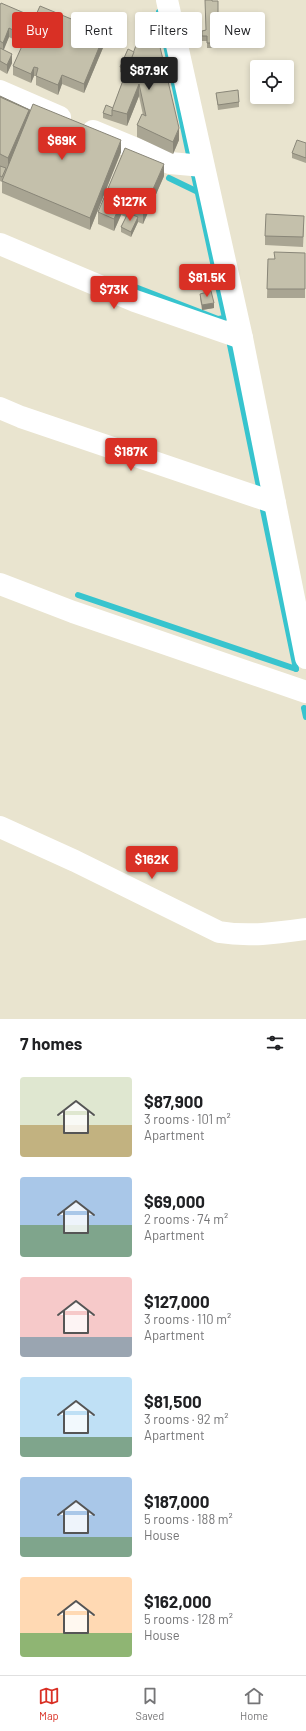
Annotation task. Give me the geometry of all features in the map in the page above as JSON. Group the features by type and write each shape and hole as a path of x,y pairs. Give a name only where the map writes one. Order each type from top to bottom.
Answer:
{"street":[{"path":"167,0 242,338 306,658"},
{"path":"0,91 166,161 203,166"},
{"path":"0,244 135,301 242,338"},
{"path":"0,408 21,417 275,503"},
{"path":"0,584 73,612 306,692"},
{"path":"0,827 75,860 219,932 236,935 260,935 306,929"}],"building":[{"path":"205,0 218,1 218,12 210,12 210,43 207,43 207,36 202,36 202,31 206,30"},
{"path":"1,3 22,12 12,12 12,30 9,28 3,43 0,41"},
{"path":"40,6 54,12 37,12"},
{"path":"63,16 71,19 71,48 99,48 84,84 62,75 58,85 36,76 38,68 34,67 31,74 13,66 21,48 63,48"},
{"path":"0,48 12,54 7,65 0,61"},
{"path":"135,48 160,48 179,128 173,142 137,125 142,114 146,116 139,84 127,114 112,110"},
{"path":"128,49 134,52 127,69 120,67"},
{"path":"238,90 239,102 218,105 216,93"},
{"path":"0,96 30,110 29,114 29,110"},
{"path":"0,97 29,110 8,158 0,154"},
{"path":"33,104 121,140 90,218 2,181"},
{"path":"106,105 113,108 112,116 103,113"},
{"path":"297,140 306,143 306,158 292,153"},
{"path":"125,148 164,164 143,212 121,203 114,219 98,212"},
{"path":"0,166 6,168 2,177 0,176"},
{"path":"128,213 138,217 131,232 121,227"},
{"path":"266,214 304,216 303,237 265,236"},
{"path":"274,252 305,253 305,289 267,289 268,259 275,259"},
{"path":"211,291 214,303 202,305 200,294"}],"waterway":[{"path":"167,48 189,155"},
{"path":"117,280 218,319 225,318 194,175"},
{"path":"169,178 198,192"},
{"path":"229,340 259,487"},
{"path":"263,510 296,669"},
{"path":"78,595 296,669"},
{"path":"304,708 306,717"}]}
